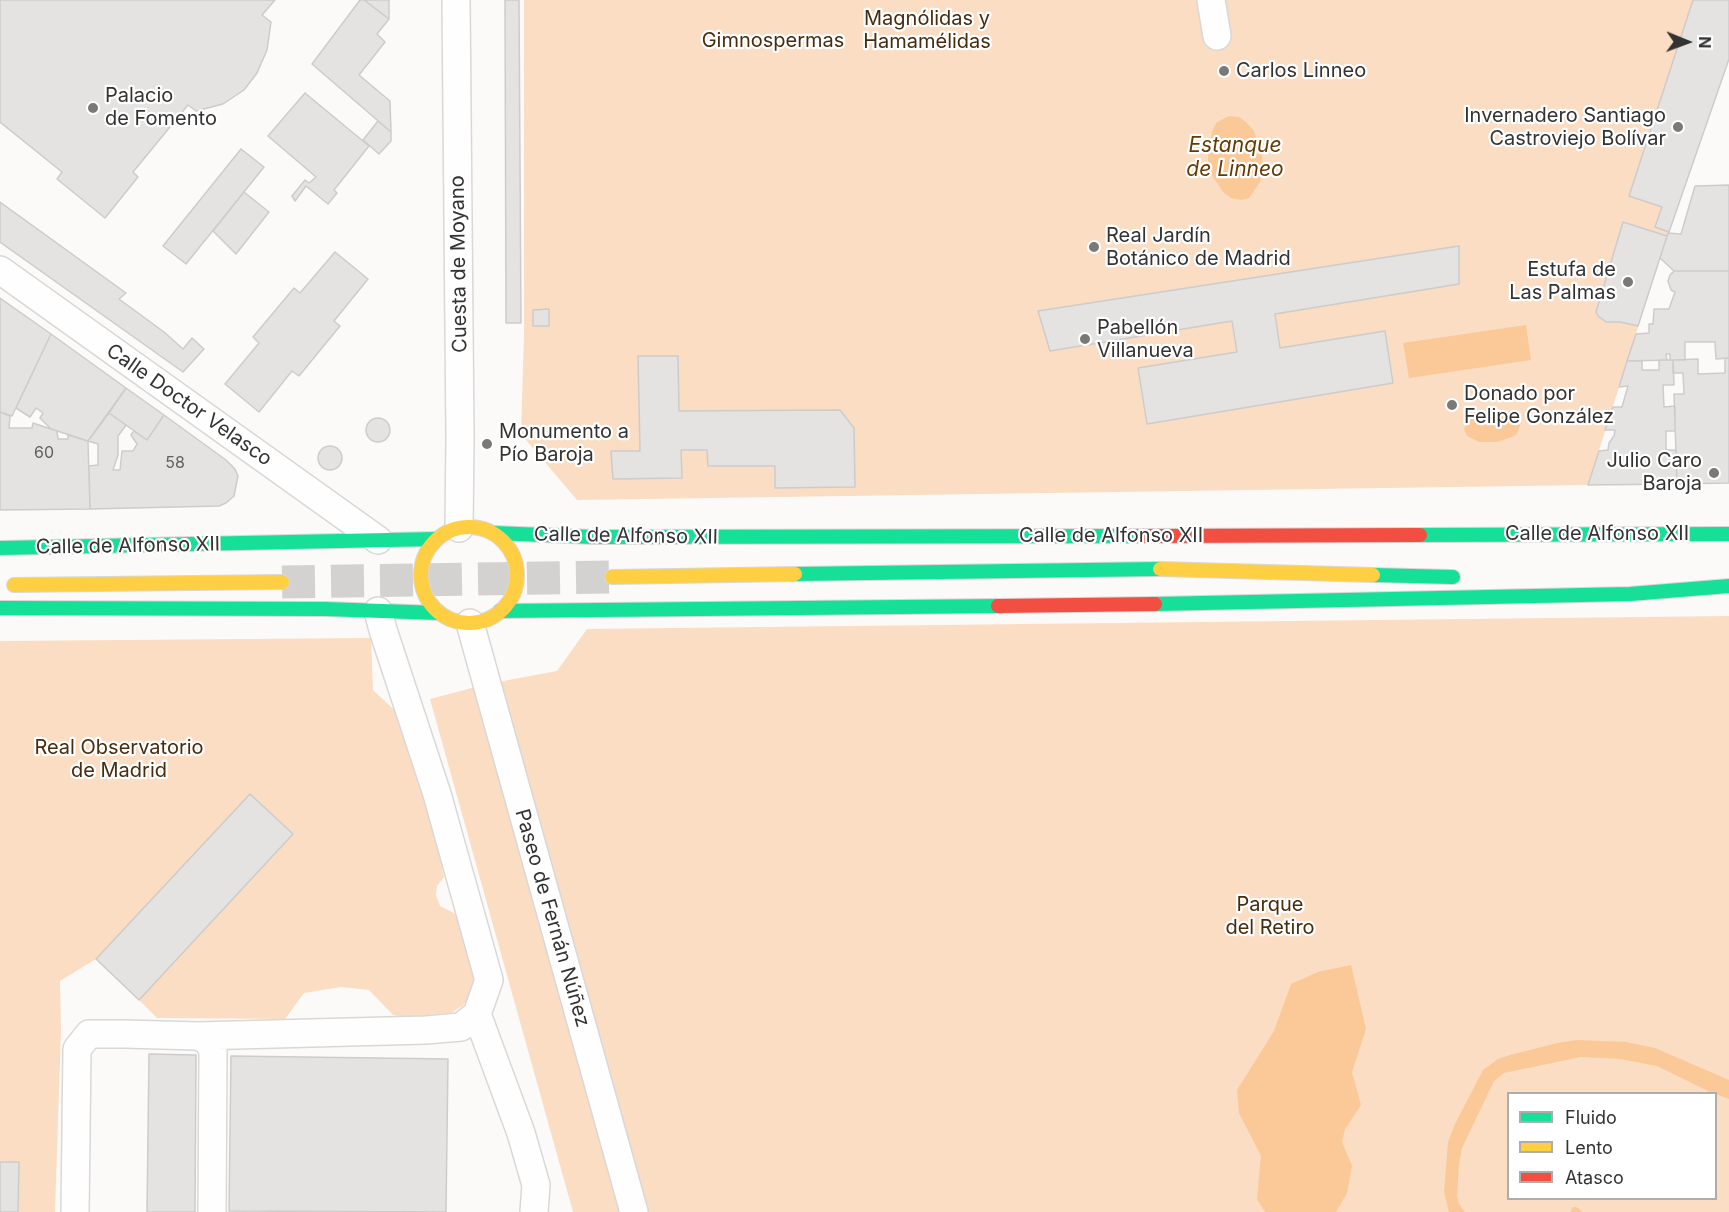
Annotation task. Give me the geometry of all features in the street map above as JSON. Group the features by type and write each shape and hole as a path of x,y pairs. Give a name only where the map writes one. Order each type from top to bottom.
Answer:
{"main road":[{"name":"Calle de Alfonso XII","path":"0,548 378,540 448,534 478,527 494,534 504,542 511,554 517,573 514,593 500,611"},
{"path":"448,534 426,553 422,563 421,578 427,597 439,613 454,621 470,623 486,620 500,611 1241,603 1629,594 1729,586"},
{"name":"Calle de Alfonso XII","path":"494,534 593,537 1729,534"},
{"name":"Calle de Alfonso XII","path":"1493,548 1729,534"},
{"name":"Calle de Alfonso XII","path":"1162,569 1316,559"},
{"name":"Calle de Alfonso XII","path":"612,578 1162,569 1469,578"},
{"path":"1587,581 1729,586"},
{"name":"Calle de Alfonso XII","path":"0,586 282,582"},
{"path":"0,608 272,608 439,613"}],"street":[{"name":"Cuesta de Moyano","path":"448,534 460,437 456,0"},
{"path":"1211,0 1217,36"},
{"name":"Calle Doctor Velasco","path":"0,270 378,540"},
{"path":"75,1212 77,1049 89,1034 198,1036 426,1030 461,1027 477,1014 489,980 436,794 378,611"},
{"name":"Paseo de Fernán Núñez","path":"470,623 634,1212"},
{"path":"477,1014 524,1143 536,1185 534,1212"},
{"path":"198,1036 208,1041 213,1051 212,1212"}],"green space":[{"name":"Real Jardín Botánico de Madrid","path":"524,0 1729,0 1729,59 1668,233 1588,485 577,500 521,434 524,333"},
{"name":"Parque del Retiro","path":"1729,616 1729,1212 573,1212 430,699 487,684 557,671 587,629"},
{"name":"Real Observatorio de Madrid","path":"371,638 373,690 403,718 448,865 442,868 444,877 437,886 436,895 440,906 454,913 466,931 477,976 472,996 451,1013 404,1017 393,1015 369,990 341,987 304,993 285,1019 157,1018 139,1000 293,834 250,794 96,959 60,981 61,1030 55,1212 0,1212 0,641"}],"water":[{"name":"Estanque de Linneo","path":"1229,116 1239,117 1254,131 1262,154 1263,170 1260,182 1249,198 1241,200 1231,198 1223,192 1211,174 1208,162 1208,149 1213,129 1217,122"},
{"path":"1526,325 1531,360 1409,378 1403,343"},
{"path":"1495,412 1509,414 1515,418 1520,425 1517,434 1497,442 1479,442 1467,436 1464,429 1469,420"},
{"path":"1351,965 1366,1029 1352,1072 1361,1105 1345,1129 1342,1142 1352,1166 1347,1193 1336,1212 1265,1212 1257,1199 1261,1156 1239,1113 1237,1090 1274,1031 1291,984 1318,972"},
{"path":"1577,1040 1626,1042 1655,1048 1729,1080 1729,1099 1657,1066 1620,1059 1581,1057 1504,1073 1494,1081 1462,1148 1457,1196 1465,1212 1449,1212 1444,1192 1448,1142 1483,1070 1498,1059"}],"building":[{"name":"Palacio de Fomento","path":"0,0 275,0 262,15 271,22 267,50 257,73 244,90 223,104 196,111 188,105 133,172 138,177 105,218 57,179 62,172 0,122"},
{"path":"360,0 364,0 389,19 377,34 385,42 359,75 390,101 391,132 312,64"},
{"path":"364,0 389,0 389,19"},
{"path":"505,0 519,0 521,323 506,323"},
{"name":"Invernadero Santiago Castroviejo Bolívar","path":"1693,0 1729,0 1729,59 1669,232 1655,227 1662,207 1629,196"},
{"path":"305,93 369,146 334,190 337,193 328,204 306,186 295,201 292,196 305,180 309,183 316,177 268,136"},
{"path":"378,121 391,132 391,141 379,154 363,140"},
{"path":"241,149 264,167 186,264 163,246"},
{"path":"1729,185 1729,271 1674,271 1660,258 1668,233 1681,234 1695,186"},
{"path":"244,192 269,212 236,254 213,231"},
{"path":"0,202 126,293 119,299 183,349 192,338 204,349 183,372 0,242"},
{"name":"Estufa de Las Palmas","path":"1623,222 1667,236 1638,326 1606,322 1596,312"},
{"name":"Pabellón Villanueva","path":"1459,246 1459,284 1275,314 1280,348 1385,331 1393,383 1147,424 1138,368 1237,352 1232,321 1050,351 1038,311"},
{"path":"335,252 368,279 334,321 340,326 299,376 292,371 259,412 225,384 259,343 253,337 294,288 300,293"},
{"path":"1674,271 1729,271 1729,358 1716,359 1715,342 1685,342 1685,360 1670,360 1670,354 1666,354 1667,360 1627,361 1636,334 1649,333 1649,324 1653,324 1654,309 1669,309 1675,292 1671,290 1668,281"},
{"path":"0,298 51,334 12,416 0,412"},
{"path":"549,309 549,326 533,326 533,310"},
{"path":"51,334 126,388 88,441 51,429 40,418 43,413 36,408 30,417 16,408"},
{"path":"638,356 678,356 679,411 840,410 854,428 855,487 775,488 775,466 708,466 707,450 681,450 682,478 613,479 611,451 640,451"},
{"path":"1725,358 1729,358 1729,483 1677,484 1674,394 1684,394 1683,373 1673,373 1673,360 1698,359 1698,374 1725,373"},
{"path":"1659,360 1673,360 1674,385 1663,385 1664,407 1675,406 1675,431 1666,431 1666,450 1676,450 1677,484 1588,485 1599,451 1608,450 1609,443 1614,436 1615,430 1605,430 1613,407 1622,407 1628,386 1619,387 1627,361 1642,361 1642,370 1659,370"},
{"path":"126,388 164,415 147,440 109,413"},
{"path":"0,412 10,416 9,428 32,428 33,423 57,431 58,439 68,439 68,435 88,441 90,509 0,510"},
{"path":"109,413 126,425 118,436 118,455 113,470 120,470 122,451 133,451 137,444 131,435 134,431 147,440 164,415 235,469 238,476 234,496 219,506 90,509 89,466 98,465 98,444 88,441"},
{"path":"378,418 386,422 390,430 386,438 378,442 370,438 366,430 370,422"},
{"path":"330,446 335,447 341,453 341,463 335,469 330,470 325,469 319,463 318,458 319,453 325,447"},
{"path":"250,794 293,834 139,1000 96,959"},
{"path":"149,1054 196,1055 195,1212 147,1212"},
{"path":"231,1056 448,1059 446,1212 229,1211"},
{"path":"0,1162 19,1162 18,1212 0,1212"}],"tunnel":[{"path":"282,582 612,577"}],"traffic: fast":[{"path":"494,533 593,537 1146,536"},
{"path":"1420,535 1729,534"},
{"path":"0,548 436,539"},
{"path":"795,574 1160,569"},
{"path":"1373,575 1453,577"},
{"path":"1155,604 1630,594 1729,586"},
{"path":"500,611 998,606"},
{"path":"0,608 325,609 439,613"}],"traffic: slow":[{"path":"469,527 487,531 503,541 513,557 517,575 513,593 503,609 487,619 469,623 451,619 435,609 425,593 421,575 425,557 435,541 451,531 469,527"},
{"path":"1160,569 1373,575"},
{"path":"612,577 795,574"},
{"path":"14,585 282,582"}],"traffic: jam":[{"path":"1146,536 1420,535"},
{"path":"998,606 1155,604"}],"place":[{"name":"Carlos Linneo","path":"1224,71"},
{"name":"Palacio de Fomento","path":"93,108"},
{"name":"Invernadero Santiago Castroviejo Bolívar","path":"1678,127"},
{"name":"Real Jardín Botánico de Madrid","path":"1094,247"},
{"name":"Estufa de Las Palmas","path":"1628,282"},
{"name":"Pabellón Villanueva","path":"1085,339"},
{"name":"Donado por Felipe González","path":"1452,405"},
{"name":"Monumento a Pío Baroja","path":"487,444"},
{"name":"Julio Caro Baroja","path":"1714,473"}],"park label":[{"name":"Magnólidas y Hamamélidas","path":"927,30"},
{"name":"Gimnospermas","path":"773,41"}]}
